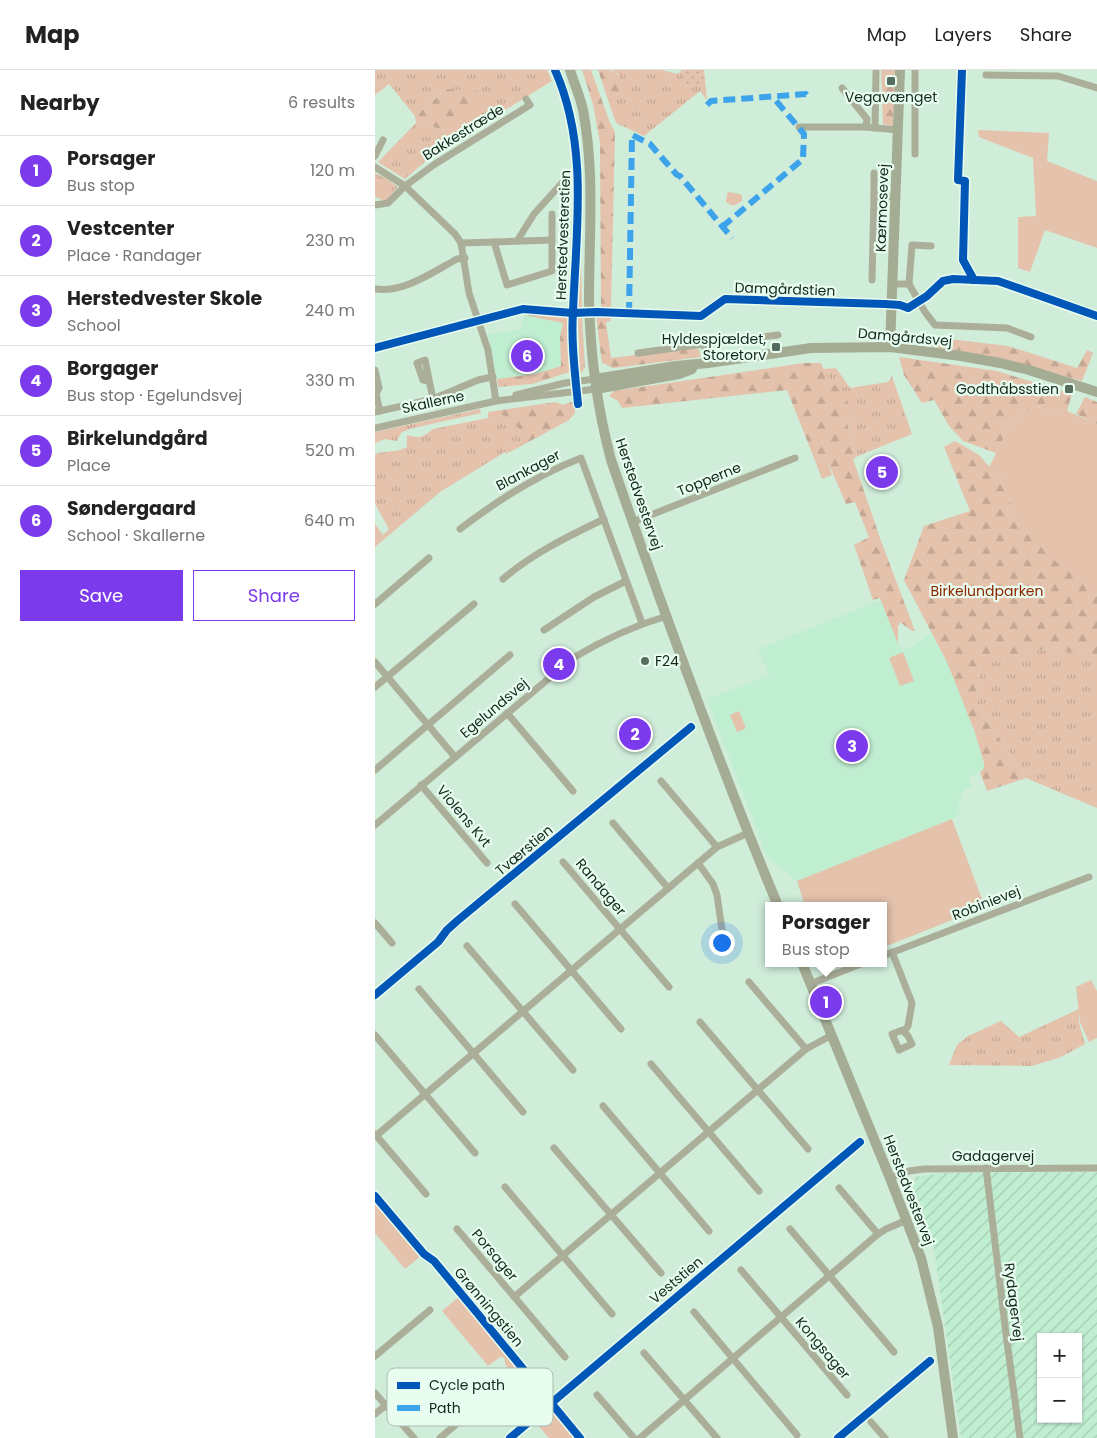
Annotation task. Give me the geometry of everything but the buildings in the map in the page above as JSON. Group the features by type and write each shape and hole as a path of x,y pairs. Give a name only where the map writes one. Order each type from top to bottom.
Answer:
{"street":[{"name":"Herstedvestervej","path":"570,70 583,107 588,142 591,186 589,300 595,384 603,428 611,460 685,670 776,902"},
{"name":"Kærmosevej","path":"891,347 900,70"},
{"path":"915,70 915,154"},
{"path":"875,128 876,72"},
{"path":"986,75 1058,73 1097,88"},
{"path":"842,88 867,119 866,127"},
{"name":"Bakkestræde","path":"405,186 435,164 530,105 527,99"},
{"path":"799,127 866,127 898,130"},
{"path":"375,156 383,140"},
{"path":"375,166 405,186 455,234 461,243 465,258 467,283 488,350 496,402"},
{"path":"872,280 874,173"},
{"path":"520,241 534,214 562,183"},
{"path":"375,205 388,203 405,186"},
{"path":"873,196 896,197"},
{"path":"494,242 507,285 552,271 552,214"},
{"path":"461,243 552,240"},
{"path":"931,246 912,245 909,284 912,292 935,325 1007,328 1031,336"},
{"path":"375,289 398,287 414,282 457,259 465,258"},
{"path":"893,284 909,284"},
{"path":"638,353 778,335"},
{"path":"704,344 708,363"},
{"name":"Damgårdsvej","path":"595,384 676,366 811,348 891,347 1000,363 1029,370 1097,392"},
{"path":"375,370 379,388 375,394 377,411 433,399 478,380 493,377"},
{"path":"428,381 433,399"},
{"name":"Skallerne","path":"375,428 496,402 531,390 595,384"},
{"name":"Blankager","path":"460,528 520,487 581,458 642,623"},
{"name":"Topperne","path":"633,522 795,458"},
{"path":"503,579 555,544 604,519"},
{"path":"375,604 429,558"},
{"path":"543,630 594,597 627,581"},
{"path":"375,687 474,604"},
{"name":"Egelundsvej","path":"375,825 573,658 610,637 642,623 667,616"},
{"path":"375,770 511,655"},
{"path":"375,662 455,757"},
{"path":"507,713 573,791"},
{"path":"661,781 717,847"},
{"name":"Violens Kvt","path":"421,785 487,863"},
{"path":"613,823 668,888"},
{"name":"Randager","path":"426,1194 376,1135 717,847 748,833"},
{"name":"Randager","path":"563,862 669,987"},
{"path":"697,864 715,890 722,930 731,947"},
{"name":"Robinievej","path":"887,954 1089,877"},
{"path":"515,904 621,1029"},
{"path":"375,923 392,943"},
{"path":"467,946 573,1070"},
{"path":"892,952 912,1003 908,1026 904,1032"},
{"name":"Herstedvestervej","path":"804,967 833,1035 921,1258 938,1327 953,1438"},
{"path":"810,984 853,967"},
{"path":"749,982 806,1050"},
{"path":"419,989 523,1112"},
{"path":"700,1022 808,1149"},
{"path":"375,1034 475,1153"},
{"name":"Porsager","path":"514,1298 806,1050 819,1041 833,1035"},
{"path":"651,1064 759,1191"},
{"path":"603,1106 709,1231"},
{"path":"554,1148 661,1274"},
{"name":"Rydagervej","path":"986,1168 1020,1438"},
{"name":"Gadagervej","path":"890,1178 909,1171 923,1169 1097,1168"},
{"path":"505,1187 612,1314"},
{"path":"839,1188 878,1234"},
{"name":"Kongsager","path":"640,1438 878,1234 907,1220"},
{"name":"Porsager","path":"457,1229 565,1357"},
{"path":"790,1229 894,1352"},
{"name":"Kongsager","path":"741,1270 847,1395"},
{"path":"375,1356 429,1310"},
{"path":"694,1312 797,1435"},
{"path":"644,1353 717,1438"},
{"path":"375,1393 386,1405 375,1414"},
{"path":"597,1395 634,1438"},
{"path":"871,1422 885,1438"},
{"path":"404,1426 414,1438"},
{"path":"440,1438 454,1426"}],"shaded area":[{"path":"525,315 563,323 560,337 561,366 536,374 497,379 488,334 520,330"},
{"path":"881,600 901,650 910,648 931,633 947,662 974,730 984,768 969,778 971,786 962,793 959,802 960,813 952,819 797,881 767,857 707,699 769,675 758,649"},
{"path":"1097,1172 1097,1438 961,1438 934,1249 913,1185 916,1177 941,1173"}],"green space":[{"path":"375,70 547,70 552,81 434,154 405,179 378,162 416,123 445,130 447,89 415,116 386,80 375,85"},
{"path":"582,70 591,70 615,132 611,309 601,309 600,143 593,104"},
{"path":"598,70 611,71 619,76 623,85 619,94 607,97"},
{"path":"612,70 662,70 678,74 682,70 704,70 707,100 700,91 644,136 616,123 607,97 619,94 619,75"},
{"path":"684,70 703,70 704,83 684,86"},
{"path":"881,70 896,70 893,126 883,124"},
{"path":"386,80 389,84 375,95 375,85"},
{"path":"447,89 478,91 474,112 445,130 416,123 415,116"},
{"path":"978,130 1049,133 1047,161 1097,181 1097,248 1045,230 1030,272 1018,268 1018,217 1036,216 1033,158 979,137"},
{"path":"375,173 398,187 386,201 375,197"},
{"path":"729,192 740,194 742,201 733,206 726,202"},
{"path":"579,256 581,256 582,310 578,310"},
{"path":"522,313 568,317 570,372 532,384 498,387 497,379 536,374 561,366 560,337 563,323"},
{"path":"596,315 611,317 611,321 606,322 611,358 694,348 699,350 701,357 613,368 602,363"},
{"path":"578,317 582,317 585,368 580,374"},
{"path":"925,336 1008,346 1077,368 1087,350 1093,353 1082,381 1024,365 930,346"},
{"path":"899,357 997,371 1072,394 1067,411 1034,407 1014,418 996,453 963,441 949,426 934,400 922,403 904,375"},
{"path":"804,363 821,363 848,403 850,419 847,422 854,450 858,456 853,459 915,631 912,631 900,622 898,626 898,644 880,598 873,600 854,545 869,537 855,502 846,504 827,460 816,463 787,390 622,408 618,401 609,396 614,391"},
{"path":"836,368 850,388 888,382 892,376 912,434 858,456 854,450 847,421 850,419 823,369"},
{"path":"1085,397 1097,402 1097,424 1076,414"},
{"path":"574,401 575,413 569,420 506,454 505,448 522,441 518,427 510,427 503,415 488,418 488,412 556,402 563,405"},
{"path":"1034,407 1067,411 1097,424 1097,595 1046,553 1016,514 1001,480 989,467 1014,418"},
{"path":"480,409 481,413 409,429 401,433 397,441 385,439 375,443 375,432"},
{"path":"503,415 510,427 518,426 522,441 506,448 505,452 440,492 375,547 375,524 383,535 389,529 375,504 375,455 407,447 407,435 421,436 433,429"},
{"name":"Birkelundparken","path":"955,441 979,455 1001,480 1016,514 1097,595 1097,656 1043,649 979,665 977,706 1026,778 987,791 980,772 984,768 984,763 974,730 947,662 904,580 924,526 970,511 944,447"},
{"path":"827,460 832,475 822,479 816,463"},
{"path":"1043,649 1097,656 1097,808 1026,778 977,706 979,664"},
{"path":"903,652 914,681 900,686 889,658"},
{"path":"739,711 746,728 737,732 730,715"},
{"path":"952,819 985,907 887,946 887,902 804,902 797,881"},
{"path":"1091,980 1097,991 1097,1038 1089,1042 1080,1022 1076,987"},
{"path":"1079,1009 1079,1023 1085,1044 1061,1057 1032,1066 949,1065 957,1045 968,1036 1001,1021 1019,1037"},
{"path":"375,1200 422,1255 405,1269 375,1233"},
{"path":"460,1296 522,1368 508,1368 503,1357 500,1357 488,1366 442,1311"},
{"path":"553,1410 577,1438 549,1438 539,1426 553,1426"}],"marked path":[{"path":"707,105 711,101 807,95"},
{"path":"722,227 803,159 804,134 773,97"},
{"path":"629,314 632,135 650,144 677,175 680,176 732,238"}],"cycle path":[{"name":"Herstedvesterstien","path":"555,70 566,99 573,128 576,159 578,220 573,335 578,404"},
{"path":"962,70 958,180 965,181 963,260 974,280"},
{"name":"Damgårdstien","path":"375,348 523,309 573,313 596,312 701,316 725,299 885,304 900,305 908,308 927,296 943,281 953,279 998,281 1097,316"},
{"name":"Tværstien","path":"375,995 438,942 457,921 691,727"},
{"name":"Veststien","path":"553,1402 860,1142"},
{"name":"Grønningstien","path":"375,1196 424,1254 434,1261 522,1368"},
{"path":"838,1438 930,1361"},
{"name":"Grønningstien","path":"553,1405 580,1438"},
{"name":"Veststien","path":"510,1438 524,1426"}],"place":[{"name":"Vegavænget","path":"891,81"},
{"name":"Hyldespjældet, Storetorv","path":"776,347"},
{"name":"Søndergaard","path":"527,356"},
{"name":"Godthåbsstien","path":"1069,389"},
{"name":"Birkelundgård","path":"882,472"},
{"name":"F24","path":"645,661"},
{"name":"Borgager","path":"559,664"},
{"name":"Vestcenter","path":"635,734"},
{"name":"Herstedvester Skole","path":"852,746"},
{"name":"Porsager","path":"826,1002"}]}
